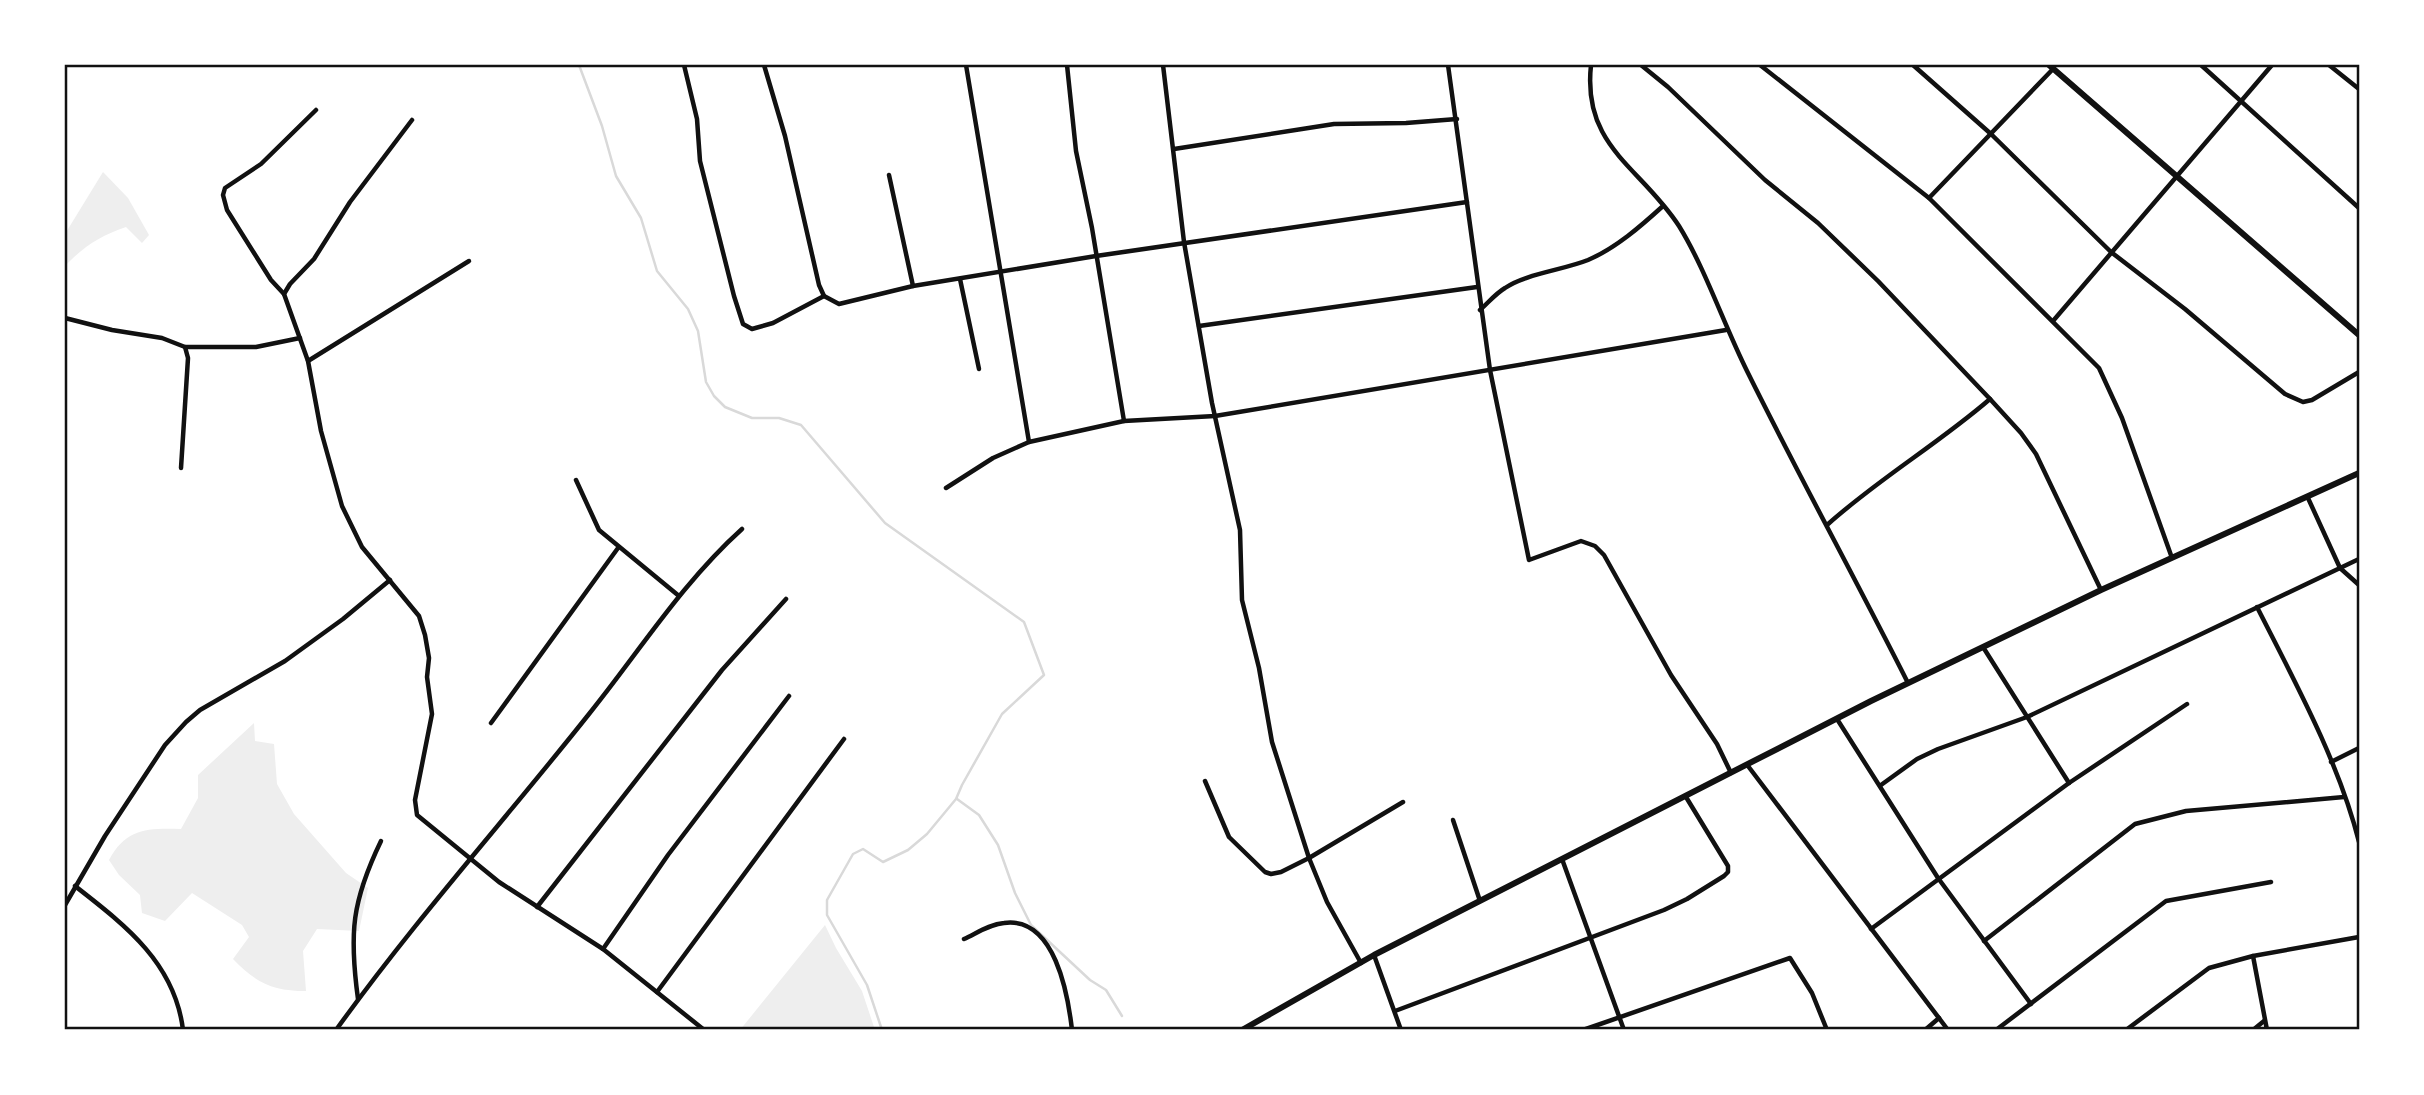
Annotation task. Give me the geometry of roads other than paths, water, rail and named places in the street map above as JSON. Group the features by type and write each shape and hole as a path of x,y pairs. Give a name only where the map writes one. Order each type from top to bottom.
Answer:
{"main road":[{"path":"2051,66 2359,335"},
{"path":"1242,1030 1374,955 1908,683 2101,590 2359,473"}],"street":[{"path":"684,65 697,119 700,161 743,324 752,329 774,323 824,296"},
{"path":"764,65 785,136 819,285 824,296 839,304 913,286 1096,256 1466,202"},
{"path":"966,65 1029,442"},
{"path":"1067,65 1076,151 1124,421"},
{"path":"1163,65 1184,242 1215,416 1240,530 1242,600 1259,668 1272,742 1309,858 1327,902 1361,963"},
{"path":"1448,65 1480,310 1529,560 1581,541 1595,546 1604,555 1676,684 1717,744 1731,774"},
{"path":"1591,65 1589,80 1592,106 1604,137 1663,206 1693,251 1727,330 1796,469 1908,683"},
{"path":"1641,65 1668,87 1765,180 1818,223 1886,289 2021,433 2036,454 2101,590"},
{"path":"1760,65 1929,198 2099,368 2110,388 2172,558"},
{"path":"1913,65 1991,134 2111,252 2294,399 2303,402 2312,400 2359,372"},
{"path":"2201,65 2359,208"},
{"path":"2053,321 2272,65"},
{"path":"2329,65 2359,89"},
{"path":"1929,198 2051,66"},
{"path":"316,110 261,164 225,188 223,195 227,210 271,281 284,294 308,361 321,431 342,506 362,547 419,616 429,658 432,714 415,800 417,815 469,860 603,950 703,1029"},
{"path":"1174,149 1334,124 1457,119"},
{"path":"284,294 314,259 350,202 412,120"},
{"path":"889,175 913,286"},
{"path":"1480,310 1505,287 1522,279 1562,270 1591,258 1641,226 1663,206"},
{"path":"308,361 469,261"},
{"path":"960,279 979,369"},
{"path":"1199,326 1477,288"},
{"path":"65,318 112,330 162,338 185,347 256,347 300,338"},
{"path":"946,488 993,458 1029,442 1124,421 1215,416 1727,330"},
{"path":"181,468 188,358 185,347"},
{"path":"1827,525 1990,399"},
{"path":"576,480 595,524 618,548 679,596"},
{"path":"2308,498 2340,568 2359,585"},
{"path":"336,1030 411,929 590,713 679,596 742,529"},
{"path":"491,723 618,548"},
{"path":"1881,785 1938,749 2027,717 2359,559"},
{"path":"65,905 159,755 186,722 200,710 285,661 343,619 390,580"},
{"path":"537,907 722,670 786,599"},
{"path":"2257,607 2301,692 2331,762 2359,842"},
{"path":"1982,647 2069,783"},
{"path":"603,950 668,855 789,696"},
{"path":"1871,929 2069,783 2187,704"},
{"path":"1837,719 1938,878 2031,1004"},
{"path":"657,992 844,739"},
{"path":"2331,762 2359,748"},
{"path":"1748,766 1948,1030"},
{"path":"1205,781 1229,837 1265,872 1271,874 1309,858 1404,802"},
{"path":"1395,1012 1687,899 1728,872 1728,866 1686,797"},
{"path":"1984,941 2135,824 2186,811 2344,797"},
{"path":"1453,820 1480,901"},
{"path":"358,999 352,947 353,922 369,866 381,841"},
{"path":"1562,859 1624,1030"},
{"path":"1996,1030 2166,901 2271,882"},
{"path":"75,886 118,919 163,968 175,994 183,1030"},
{"path":"964,939 1006,922 1018,923 1035,932 1057,961 1065,983 1072,1030"},
{"path":"2126,1030 2209,968 2253,956 2359,937"},
{"path":"1374,955 1401,1030"},
{"path":"2253,956 2267,1030"},
{"path":"1583,1030 1790,958 1812,993 1827,1030"},
{"path":"1925,1030 1939,1018"},
{"path":"2253,1030 2264,1021"}],"waterway":[{"path":"579,65 602,126 616,176 641,218 657,271 688,309 698,331 706,382 714,396 725,407 752,418 779,418 801,425 885,523 1024,622 1044,675 1002,714 956,799 927,834 908,850 883,862 863,849 853,854 827,900 827,915 867,985 882,1030"},
{"path":"957,799 979,815 998,845 1015,893 1031,925 1090,980 1106,990 1122,1016"}]}
